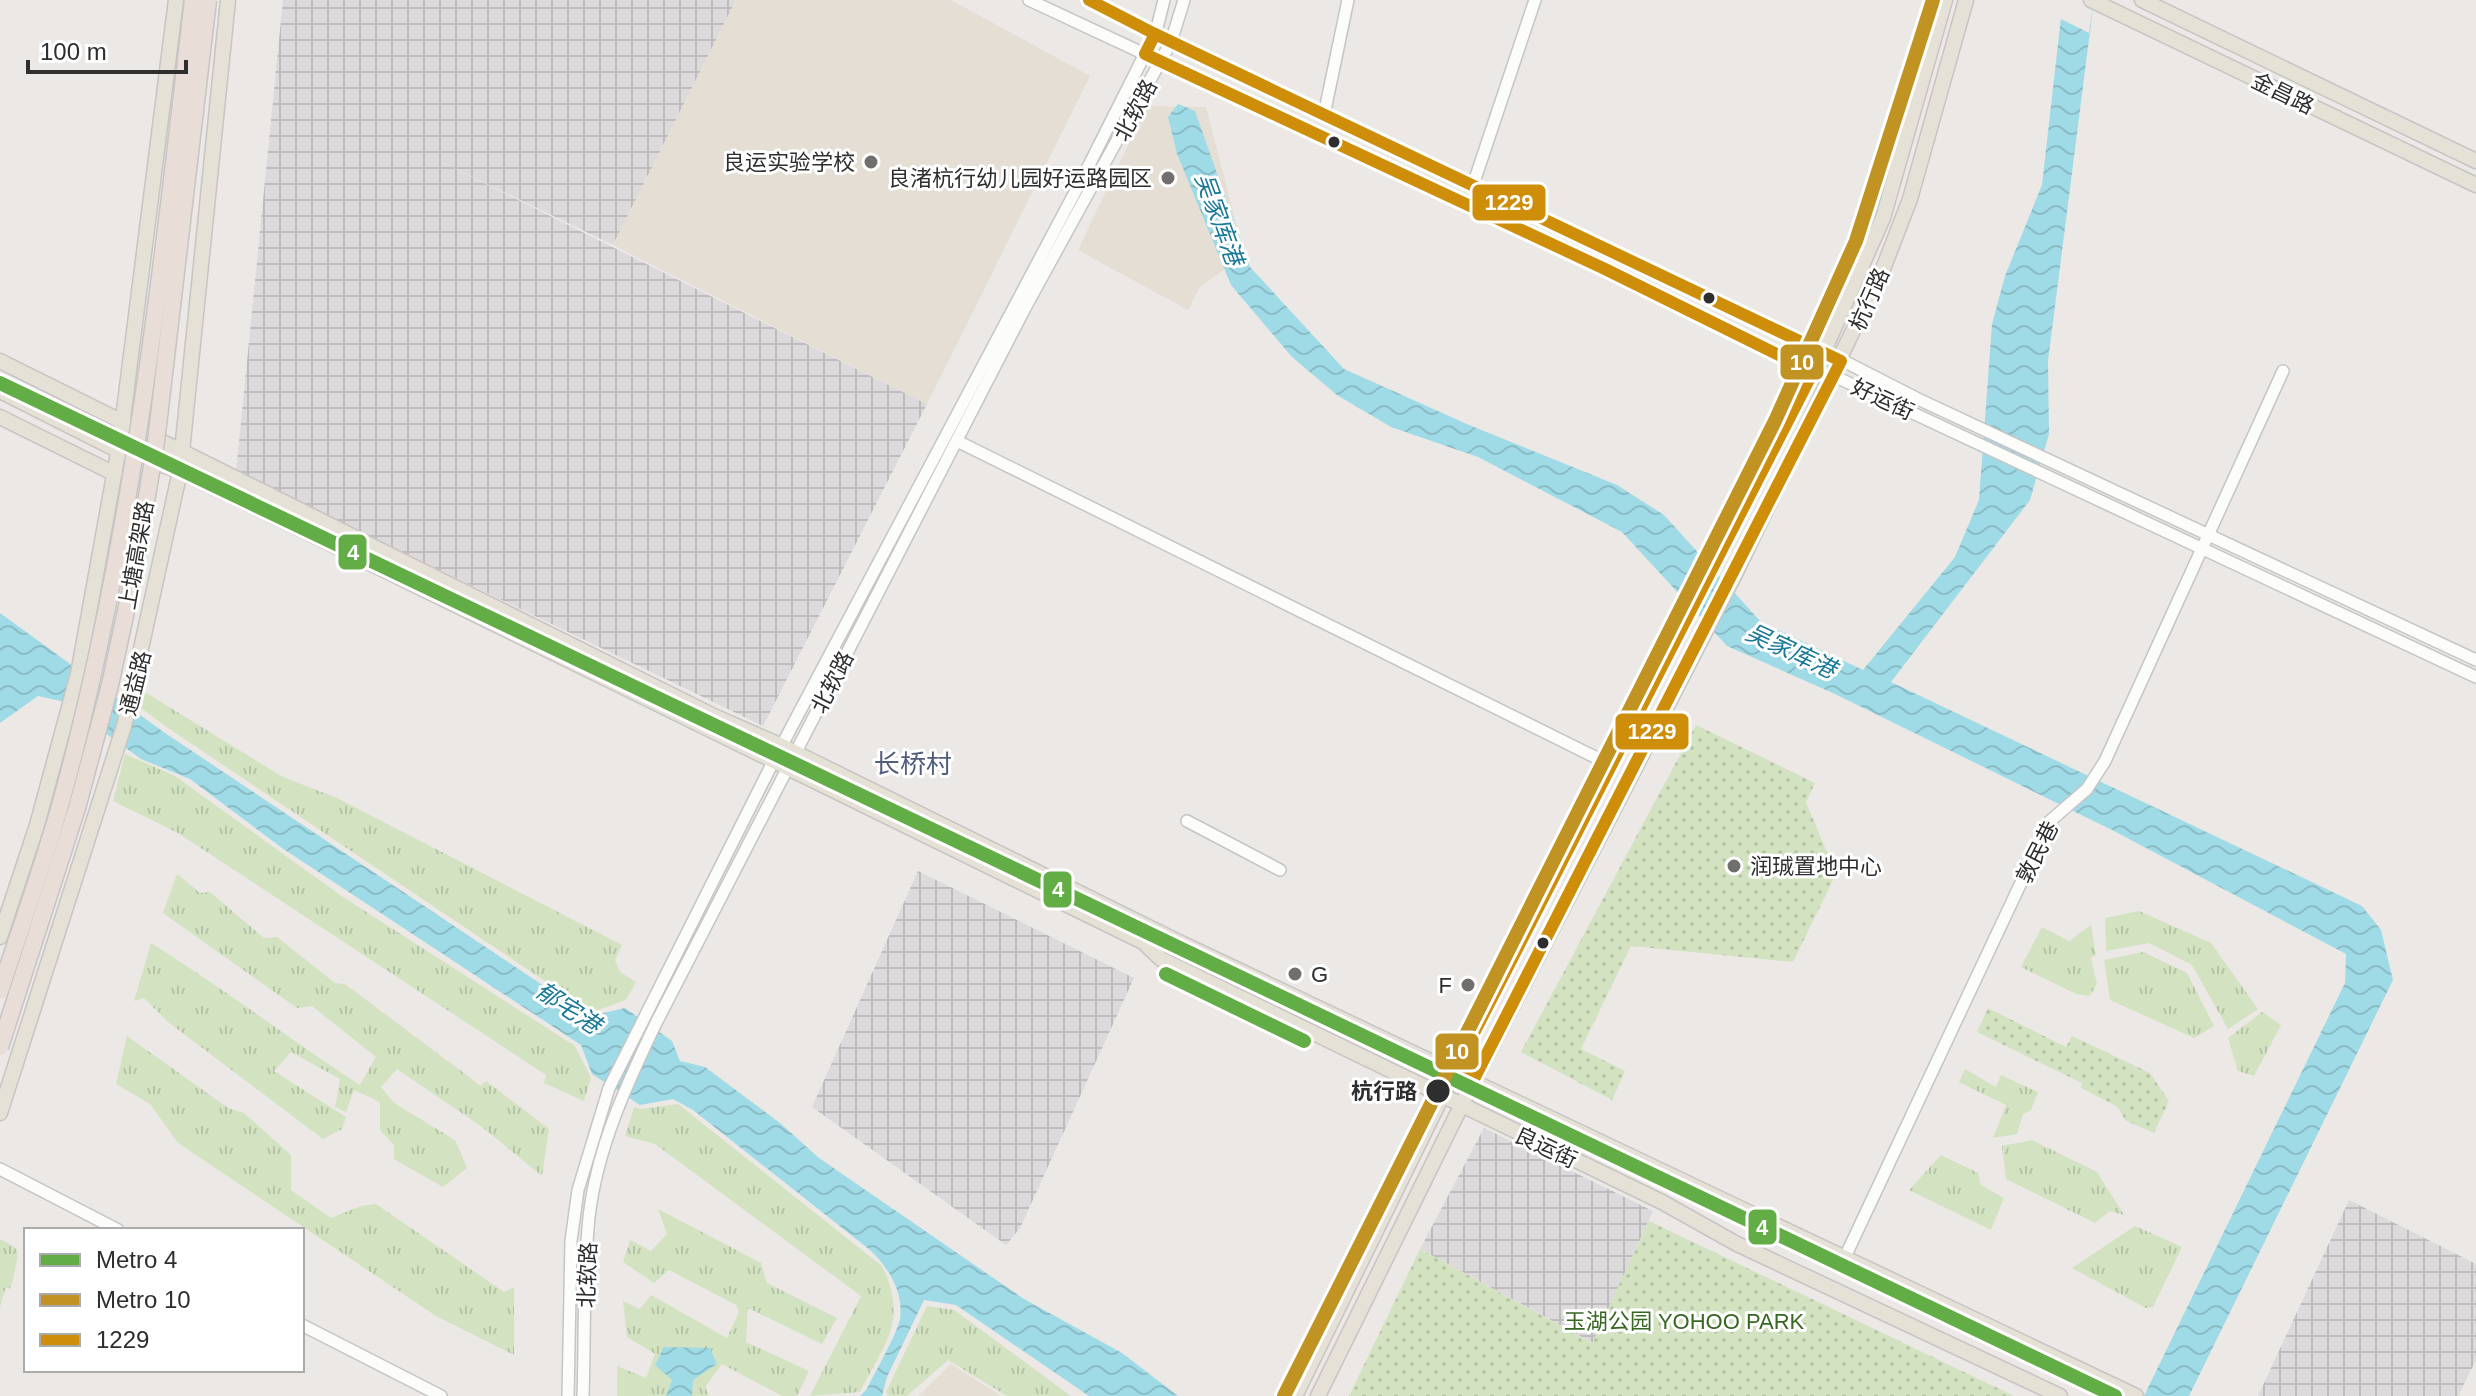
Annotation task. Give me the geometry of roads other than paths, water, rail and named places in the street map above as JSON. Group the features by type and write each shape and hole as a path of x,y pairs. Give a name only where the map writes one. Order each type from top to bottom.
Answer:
{"highway":[{"name":"上塘高架路","path":"0,991 63,795 116,561 152,342 193,0"},
{"name":"上塘高架路","path":"0,1047 77,808 110,685 134,574 156,442 208,0"}],"main road":[{"path":"0,937 61,736 86,631 123,424 176,0"},
{"name":"通益路","path":"0,1113 110,772 142,656 180,471 228,0"},
{"name":"杭行路","path":"1295,1396 1455,1070 1824,351 1883,218 1945,0"},
{"name":"杭行路","path":"1318,1396 1473,1081 1735,574 1841,361 1883,269 1910,199 1966,0"},
{"name":"金昌路","path":"2142,0 2476,161"},
{"name":"金昌路","path":"2095,2 2476,185"},
{"name":"良运街","path":"0,361 716,717 1175,940 1455,1070 2136,1396"},
{"name":"良运街","path":"0,391 119,451 180,471 1143,942 1161,959 1462,1103 1662,1202 1737,1244 2060,1396"},
{"path":"0,417 115,474"}],"street":[{"name":"好运街","path":"1029,0 1605,269 1813,372 1834,376 2476,677"},
{"name":"好运街","path":"1089,0 1981,429 2476,660"},
{"name":"北软路","path":"788,750 1145,54 1156,32 1164,0"},
{"name":"北软路","path":"568,1396 571,1241 578,1190 609,1088 788,750 957,441 1025,308 1171,42 1184,0"},
{"path":"1324,115 1348,0"},
{"path":"1473,185 1535,0"},
{"name":"敦民巷","path":"1845,1257 2050,821 2094,780 2210,536 2283,371"},
{"path":"957,441 1611,765"},
{"name":"北软路","path":"583,1396 589,1216 599,1165 622,1096 780,765"},
{"path":"1187,821 1280,870"},
{"path":"0,1169 114,1228"},
{"path":"304,1326 441,1396"}],"water":[{"name":"吴家库港","path":"2063,0 2094,0 2048,361 2049,434 2030,500 1891,682 2362,906 2381,930 2393,980 2189,1396 2144,1396 2345,983 2346,954 2114,831 1835,694 1727,646 1622,532 1478,457 1391,427 1337,395 1292,357 1231,285 1177,154 1168,117 1178,104 1195,111 1250,267 1344,369 1469,425 1617,485 1664,515 1761,622 1863,670 1955,557 1979,500 1992,324 2005,276 2042,185"},
{"name":"郁宅港","path":"0,613 165,733 580,1010 595,1015 625,1008 672,1041 680,1061 705,1067 780,1123 819,1158 1024,1299 1122,1353 1178,1396 1089,1396 956,1305 924,1300 887,1377 882,1396 860,1396 867,1389 891,1343 901,1309 893,1281 870,1250 693,1110 673,1099 640,1105 592,1074 581,1045 282,848 190,779 141,759 61,701 38,696 0,723"},
{"path":"664,1347 710,1348 717,1364 693,1380 692,1396 666,1396 672,1380 655,1365"}],"metro line":[{"name":"10","path":"1284,1396 1775,421 1856,241 1933,0"},
{"name":"4","path":"0,383 2115,1396"},
{"name":"4","path":"1166,974 1304,1041"}],"place":[{"name":"良运实验学校","path":"871,162"},
{"name":"良渚杭行幼儿园好运路园区","path":"1168,178"},
{"name":"润珹置地中心","path":"1734,866"},
{"name":"G","path":"1295,974"},
{"name":"F","path":"1468,985"},
{"name":"杭行路","path":"1438,1091"}],"district":[{"name":"长桥村","path":"913,764"}],"park label":[{"name":"玉湖公园 YOHOO PARK","path":"1684,1321"}]}
